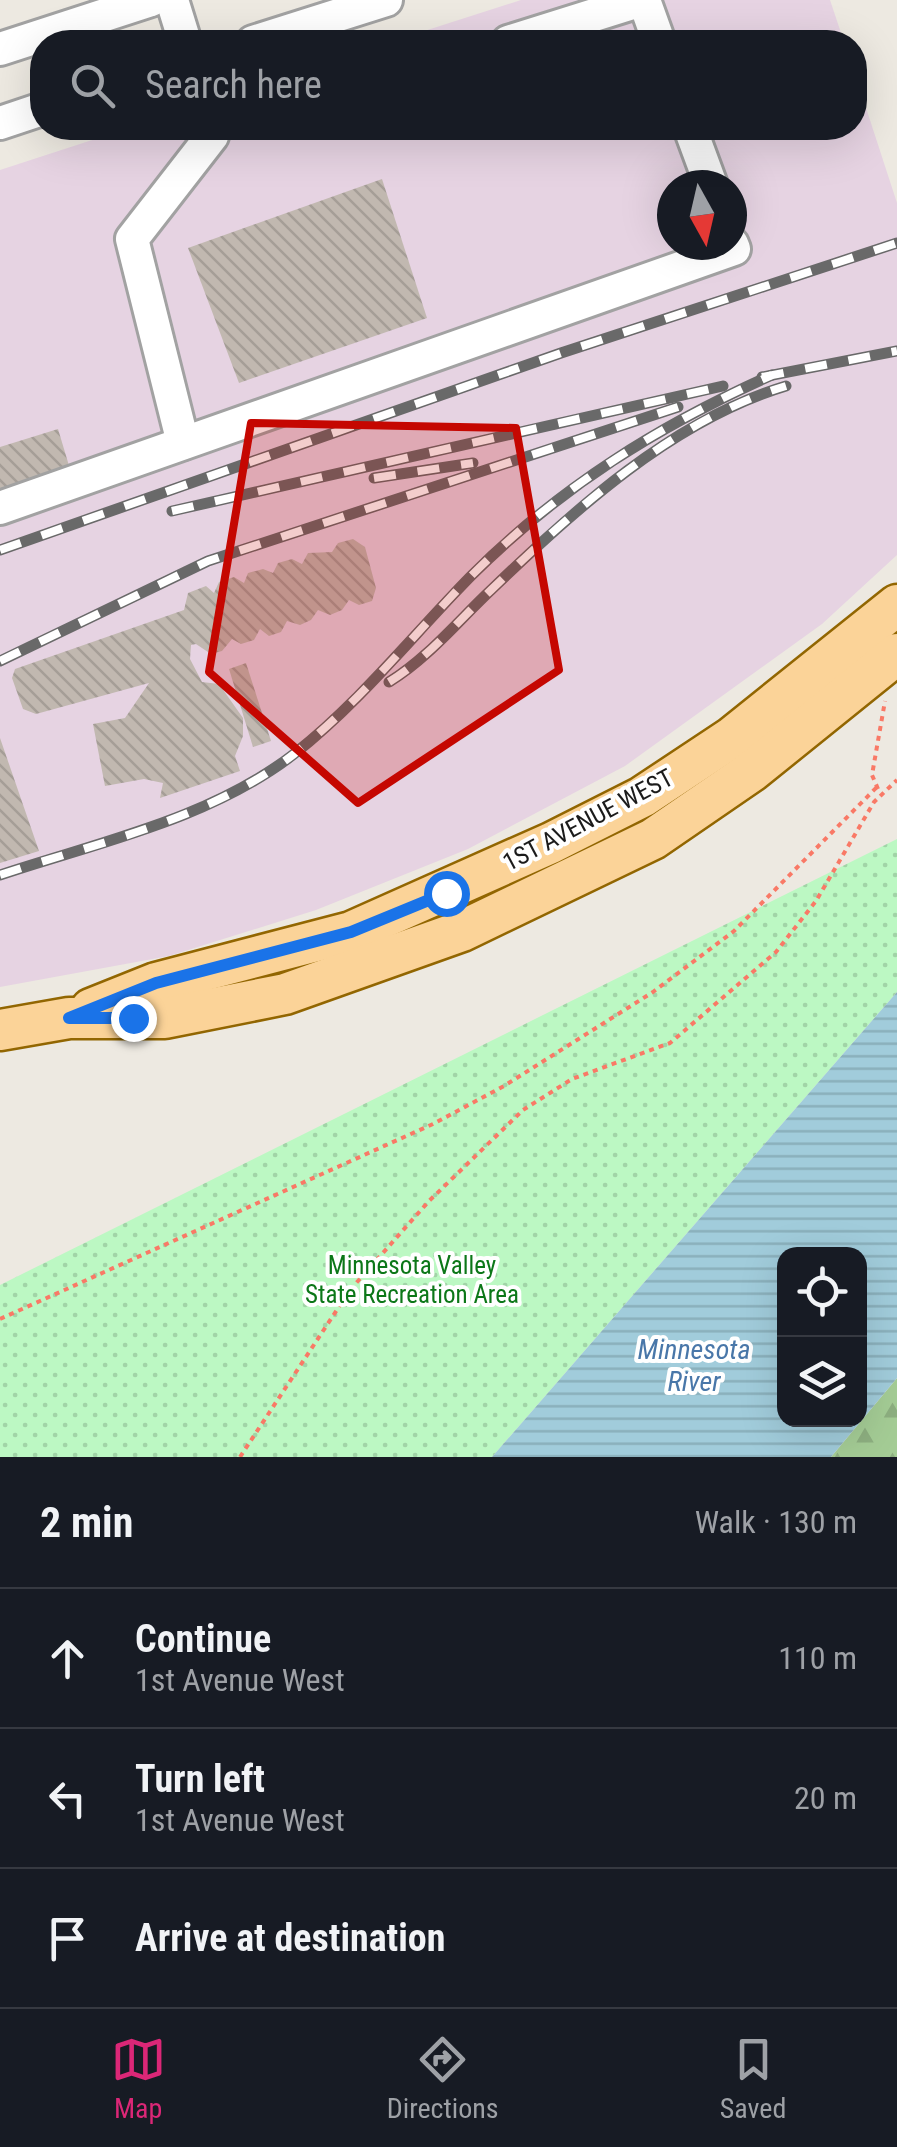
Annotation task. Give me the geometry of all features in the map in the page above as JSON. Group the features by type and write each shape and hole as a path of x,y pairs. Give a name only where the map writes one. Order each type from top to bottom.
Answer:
{"main road":[{"name":"1ST AVENUE WEST","path":"69,1018 156,983 351,932 566,835 642,797 731,738 897,605"},
{"name":"1ST AVENUE WEST","path":"0,1030 69,1018 165,1018 285,994 462,932 653,839 752,772 897,654"}],"street":[{"path":"59,30 151,0"},
{"path":"172,0 181,30"},
{"path":"291,30 386,0"},
{"path":"547,30 643,0 654,30"},
{"path":"0,49 30,39"},
{"path":"0,123 30,114"},
{"path":"183,444 132,239 212,140"},
{"path":"694,140 705,170"},
{"path":"0,508 703,260"}],"path":[{"path":"881,795 872,774 885,718 884,697"},
{"path":"240,1457 350,1290 429,1201 523,1110 572,1079 670,1043 776,952 816,901 881,795 897,780"},
{"path":"0,1319 433,1124 504,1086 653,992 734,931 877,787"}],"highlighted area":[{"path":"251,423 516,428 559,670 358,803 209,672"}],"shaded area":[{"path":"521,0 830,0 840,30 427,30"},
{"path":"867,111 897,203 897,555 822,624 625,766 468,849 316,910 169,956 0,987 0,170 92,140 867,140"}],"green space":[{"name":"Minnesota Valley State Recreation Area","path":"897,839 897,992 492,1457 0,1457 0,1285"},
{"path":"897,1378 897,1457 831,1457 856,1427 867,1427 867,1414"}],"water":[{"name":"Minnesota River","path":"897,992 897,1378 867,1414 867,1247 777,1247 777,1427 856,1427 831,1457 492,1457"}],"building":[{"path":"382,179 427,318 239,383 188,248"},
{"path":"58,429 73,479 0,503 0,447"},
{"path":"353,539 365,547 376,588 372,601 359,605 349,600 342,610 330,615 318,610 311,620 300,625 287,621 281,632 269,636 260,629 254,640 241,644 232,639 222,651 211,654 191,645 190,659 202,682 219,684 243,718 243,736 235,756 240,771 160,798 163,783 144,779 105,786 93,724 125,718 149,683 36,714 23,709 12,678 15,669 184,610 188,593 206,586 214,593 219,582 234,577 244,583 248,573 263,569 273,573 278,563 292,559 302,564 308,553 332,552 338,543"},
{"path":"246,663 271,741 253,747 229,669"},
{"path":"0,738 39,851 0,863"}],"railway":[{"path":"0,550 561,353 897,243"},
{"path":"762,377 897,351"},
{"path":"0,875 153,826 227,796 261,777 342,712 471,576 540,514 650,438 772,375"},
{"path":"172,511 723,386"},
{"path":"389,682 430,651 556,529 627,471 704,421 786,386"},
{"path":"0,661 208,561 678,407"},
{"path":"374,478 473,463"}],"route":[{"path":"133,1018 69,1018 156,983 351,932 446,893"}]}
